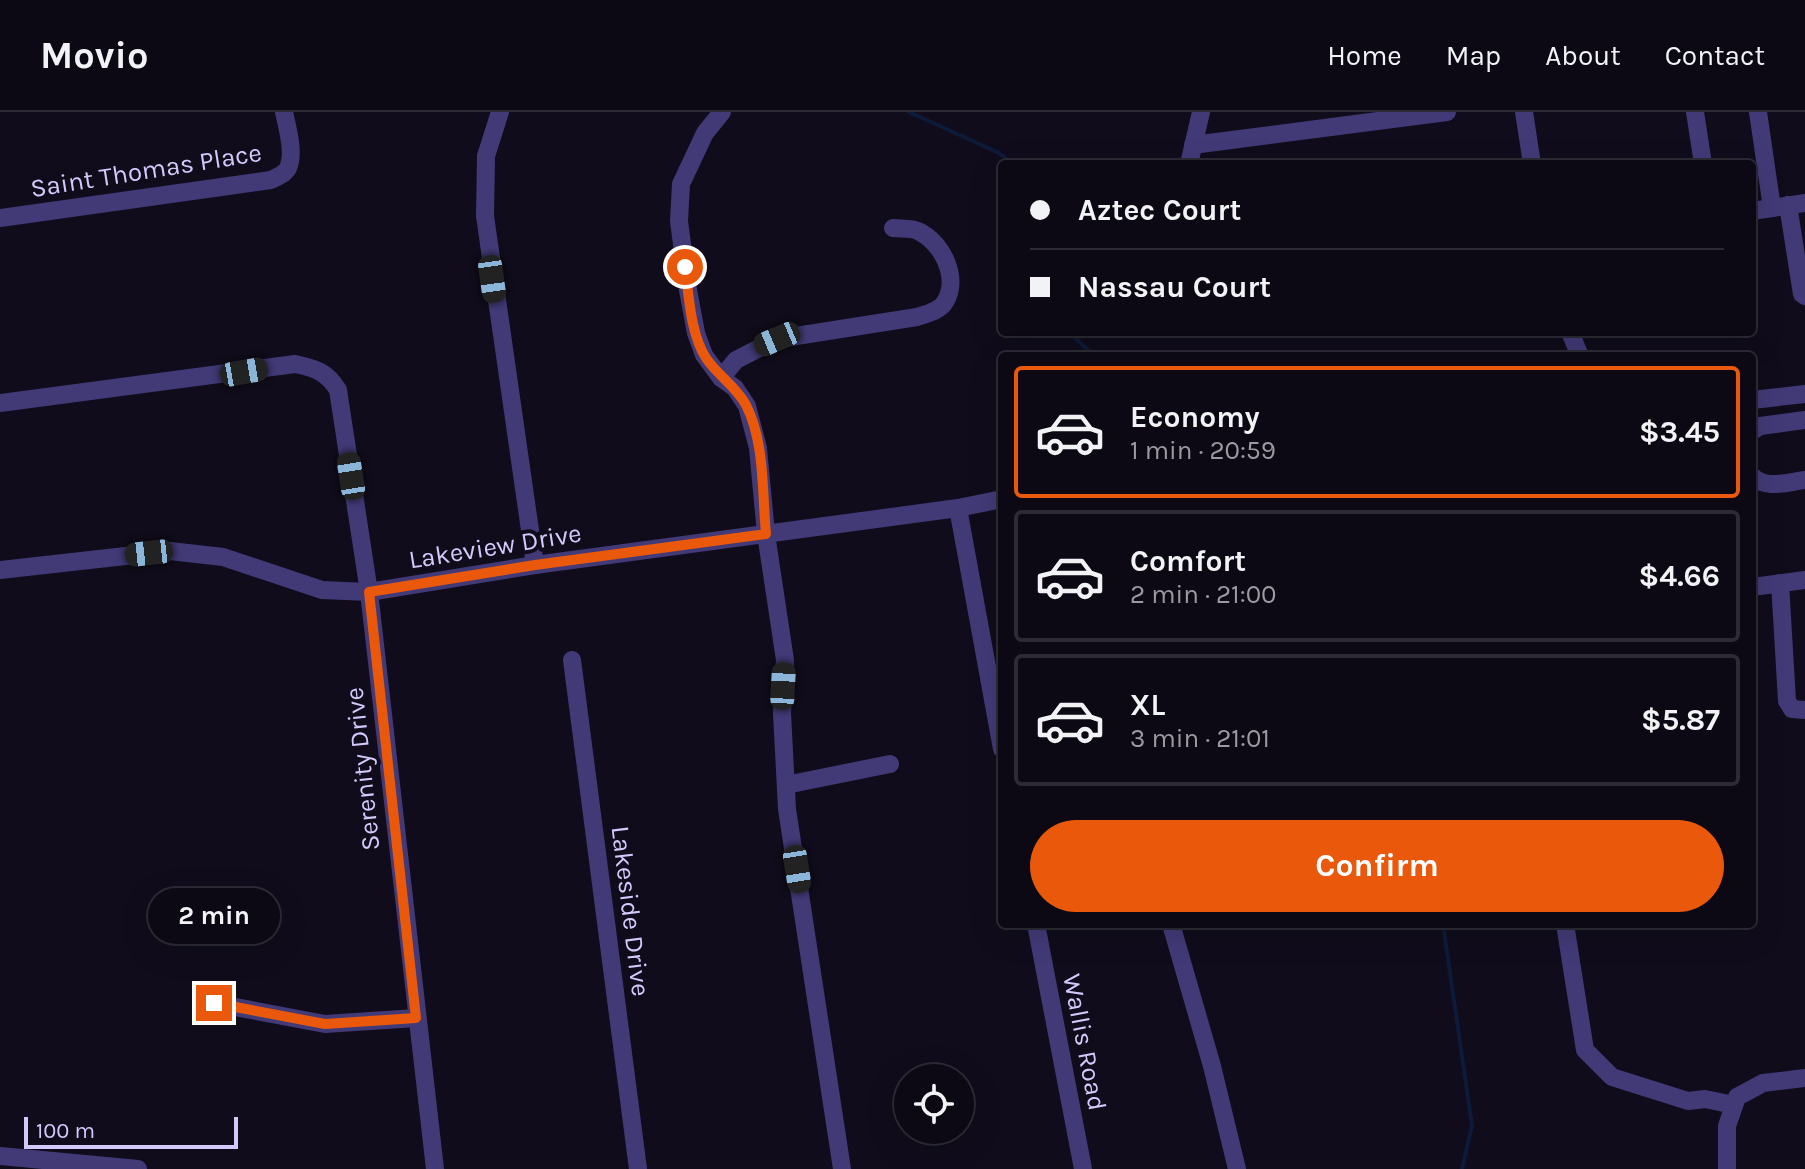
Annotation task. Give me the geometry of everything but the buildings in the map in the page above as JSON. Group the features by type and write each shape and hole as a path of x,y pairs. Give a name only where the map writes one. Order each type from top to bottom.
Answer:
{"street":[{"name":"Saint Thomas Place","path":"0,218 271,180 289,166 284,112"},
{"path":"500,112 486,156 485,216 535,565"},
{"path":"722,112 705,133 681,184 679,202 688,290 696,333 704,355 721,378 735,388 747,406 758,448 776,613 785,660 782,713 787,809 842,1169"},
{"path":"1190,160 1201,112"},
{"path":"1193,145 1447,112"},
{"path":"1524,112 1531,160"},
{"path":"1695,112 1702,160"},
{"path":"1758,112 1789,205 1802,294 1805,296"},
{"path":"1756,210 1789,205"},
{"path":"721,378 736,360 777,339 917,317 945,303 950,279 944,256 934,241 915,230 893,228"},
{"name":"Serenity Drive","path":"0,403 295,364 321,371 330,377 338,390 369,592 435,1169"},
{"path":"1756,400 1805,394"},
{"path":"1756,428 1805,420"},
{"path":"1756,480 1769,485 1805,480"},
{"name":"Lakeview Drive","path":"0,570 170,551 223,557 322,590 369,592 535,565 958,508 998,500"},
{"path":"958,508 998,727"},
{"path":"1756,586 1805,580"},
{"path":"1780,583 1787,701 1792,709 1805,710"},
{"name":"Lakeside Drive","path":"572,660 638,1169"},
{"path":"786,785 890,764"},
{"name":"Wallis Road","path":"1037,928 1083,1169"},
{"path":"1172,928 1212,1066 1237,1169"},
{"path":"1566,928 1585,1050 1612,1077 1688,1101 1736,1101"},
{"path":"214,1003 325,1024 416,1018"},
{"path":"1727,1169 1727,1126 1736,1101 1763,1083 1805,1078"},
{"path":"0,1156 138,1169"}],"waterway":[{"path":"909,112 999,153 1008,160"},
{"path":"1073,336 1090,352"},
{"path":"1444,928 1472,1126 1462,1169"}],"route":[{"path":"214,1003 325,1024 416,1018 369,592 535,565 766,534 758,448 747,406 735,388 721,378 704,355 696,333 685,267"}]}
